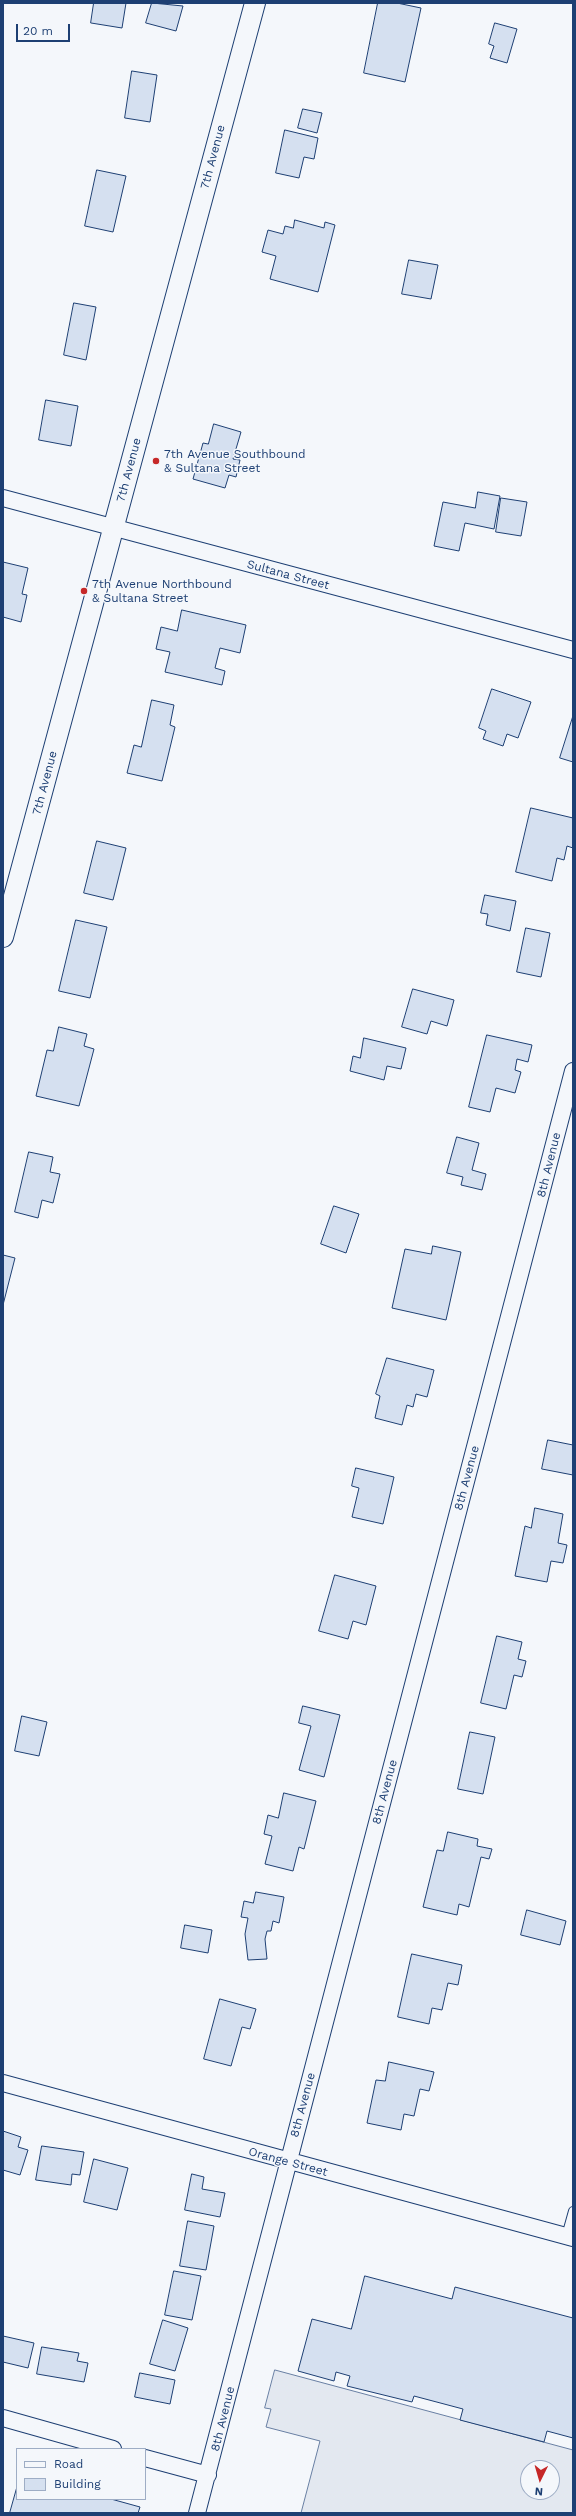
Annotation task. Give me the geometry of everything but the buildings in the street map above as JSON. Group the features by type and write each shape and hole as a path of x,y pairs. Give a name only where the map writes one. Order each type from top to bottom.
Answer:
{"street":[{"name":"7th Avenue","path":"3,937 255,3"},
{"name":"Sultana Street","path":"3,498 573,650"},
{"name":"8th Avenue","path":"197,2513 573,1071"},
{"name":"Orange Street","path":"3,2083 288,2162 570,2237"},
{"path":"3,2418 109,2448"},
{"path":"146,2458 208,2475"}],"lane":[{"path":"570,2237 573,2211"}],"shaded area":[{"path":"275,2370 573,2450 573,2513 301,2513 320,2441 266,2427 271,2409 265,2408"}],"place":[{"name":"7th Avenue Southbound & Sultana Street","path":"156,461"},
{"name":"7th Avenue Northbound & Sultana Street","path":"84,591"}]}
